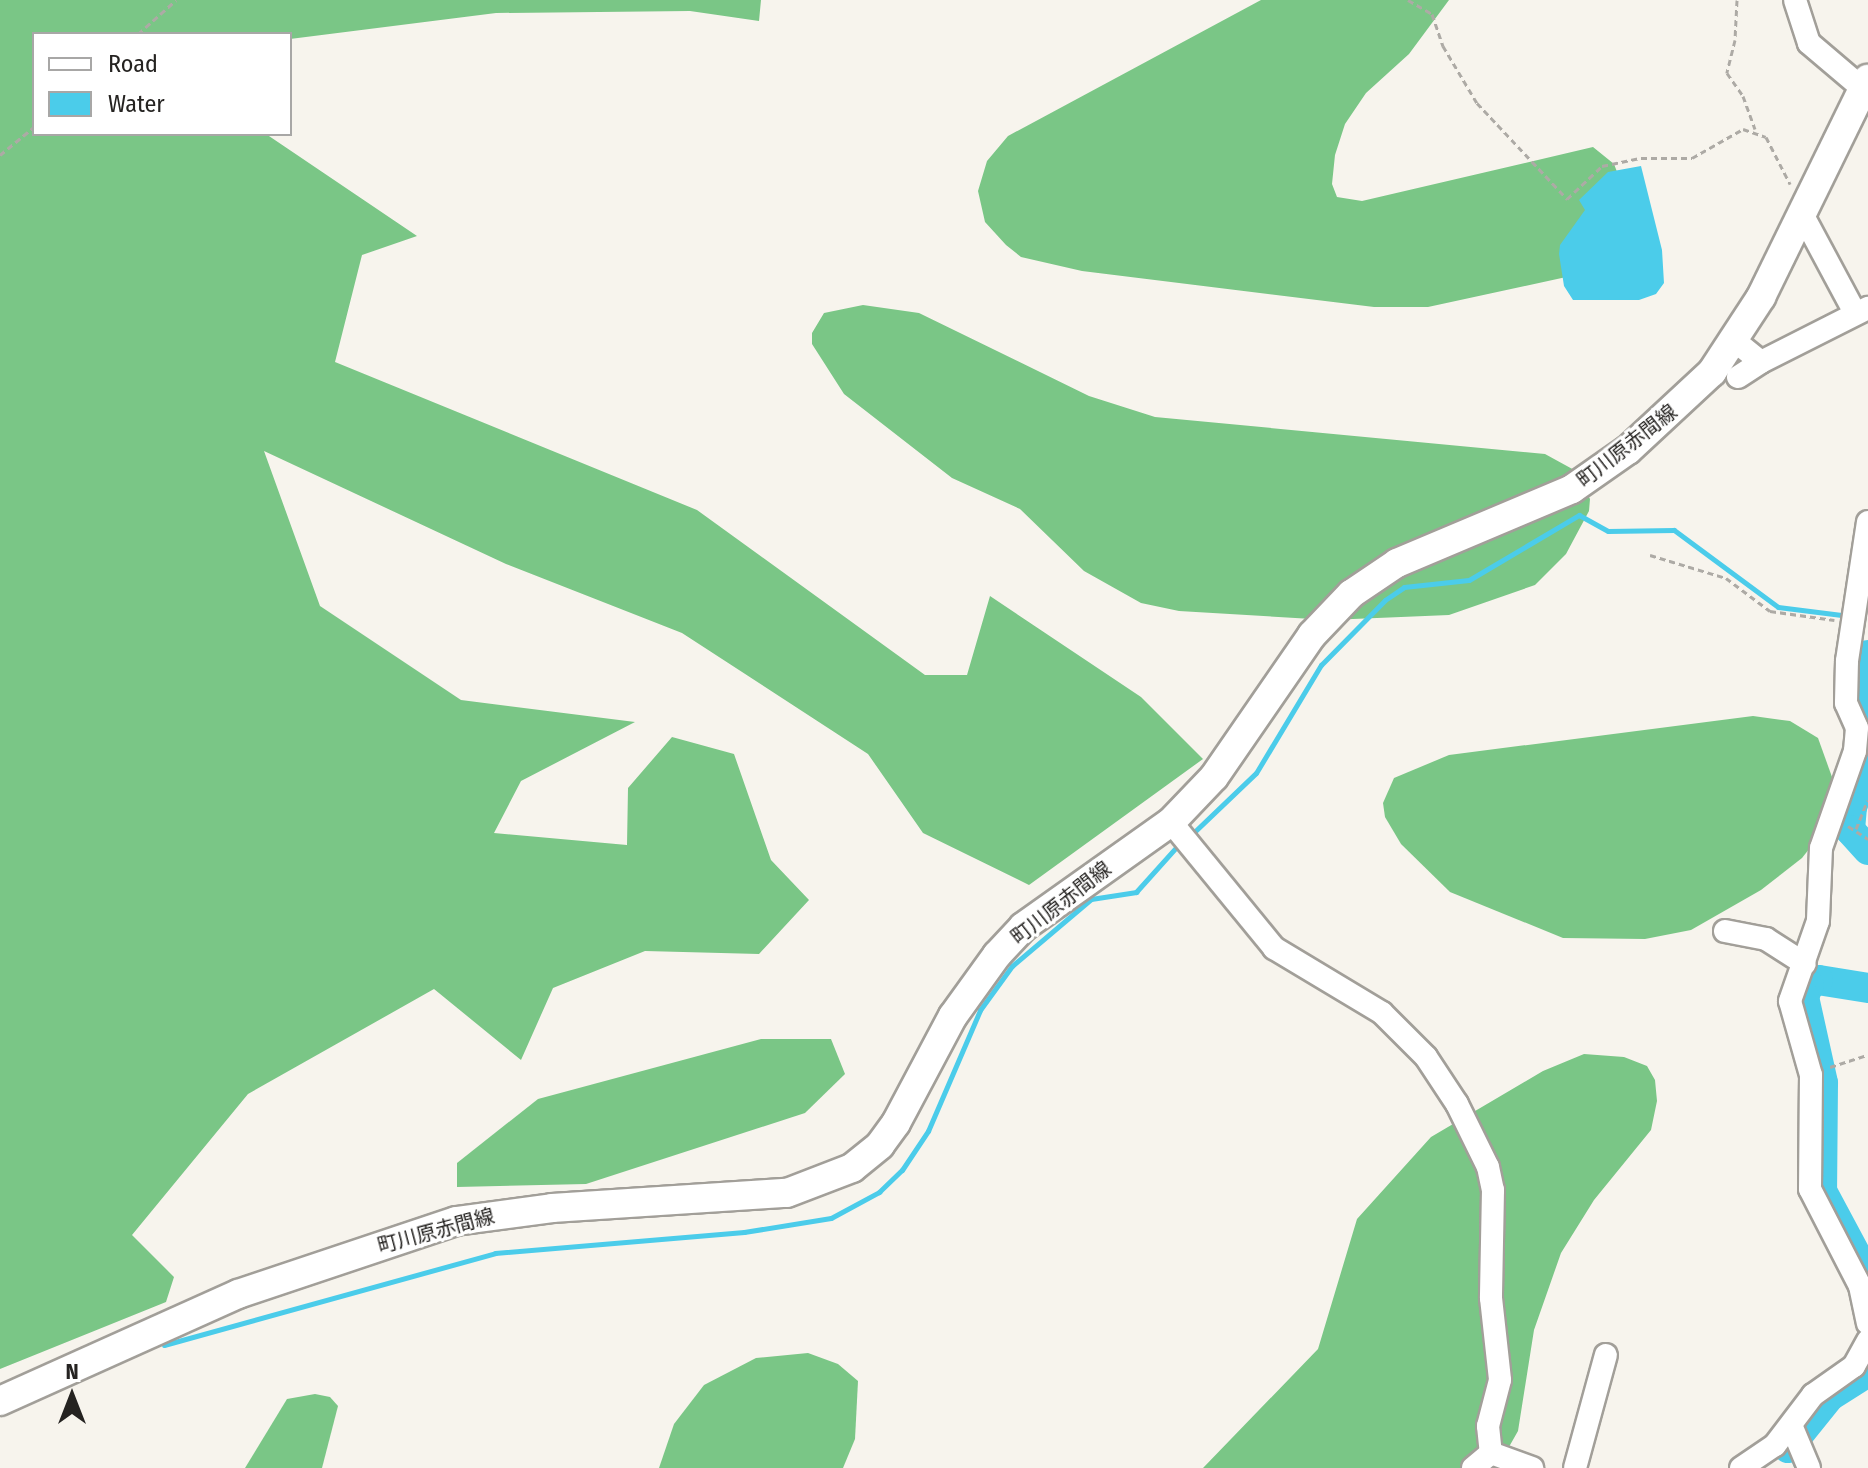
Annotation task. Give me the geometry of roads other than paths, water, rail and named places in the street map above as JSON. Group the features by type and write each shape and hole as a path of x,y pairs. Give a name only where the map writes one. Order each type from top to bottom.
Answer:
{"main road":[{"name":"町川原赤間線","path":"0,1401 238,1294 456,1221 552,1208 787,1193 832,1179 880,1145 966,995 1023,927 1171,822 1214,777 1312,635 1351,594 1397,563 1531,510 1600,471 1682,403 1735,341 1867,87"}],"street":[{"path":"1795,0 1809,43 1867,87"},
{"path":"1738,377 1861,310 1802,214"},
{"path":"1735,341 1761,362"},
{"path":"1868,522 1853,622 1846,703 1857,728 1855,751 1821,848 1818,921 1790,1001 1810,1070 1810,1189 1860,1286 1868,1323"},
{"path":"1171,822 1274,948 1382,1013 1426,1057 1457,1104 1488,1167 1493,1190 1491,1298 1500,1380 1488,1426 1491,1453"},
{"path":"1725,931 1766,939 1805,964"},
{"path":"1741,1468 1775,1445 1813,1395 1854,1366 1868,1341"},
{"path":"1575,1468 1606,1355"},
{"path":"1791,1425 1809,1468"},
{"path":"1473,1468 1491,1453"},
{"path":"1491,1453 1532,1468"}],"water":[{"path":"1641,166 1662,250 1664,283 1656,294 1639,300 1573,300 1564,286 1559,254 1560,245 1585,210 1579,200 1608,172"}],"waterway":[{"path":"1190,836 1256,773 1321,665 1385,600 1404,587 1469,580 1579,515 1608,531 1674,530 1778,607 1849,616"},
{"path":"1868,655 1864,670 1868,712"},
{"path":"1868,766 1852,807 1850,830 1868,850"},
{"path":"164,1345 495,1253 744,1232 831,1218 879,1192 902,1170 928,1131 980,1010 1012,966 1091,899 1136,892 1179,844"},
{"path":"1868,988 1818,980 1809,985 1804,997 1823,1083 1822,1191 1868,1277"},
{"path":"1788,1448 1830,1396 1868,1372"},
{"path":"1781,1454 1788,1448 1797,1468"}]}
